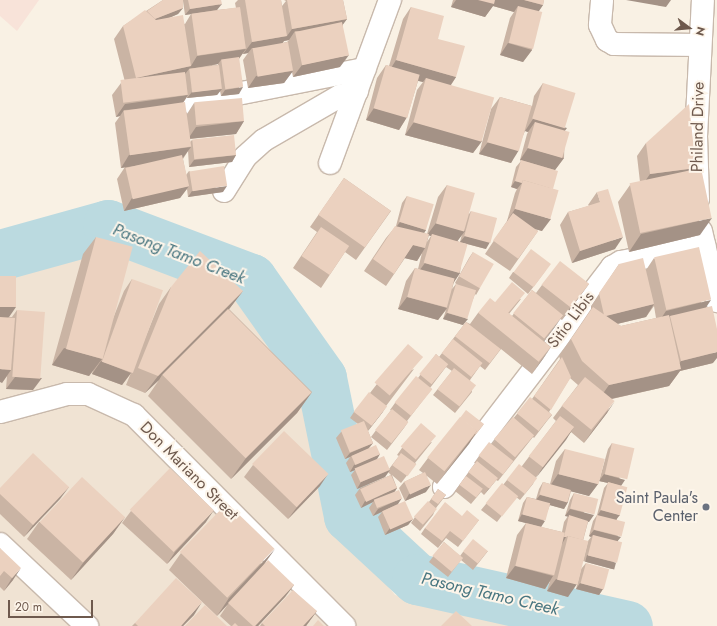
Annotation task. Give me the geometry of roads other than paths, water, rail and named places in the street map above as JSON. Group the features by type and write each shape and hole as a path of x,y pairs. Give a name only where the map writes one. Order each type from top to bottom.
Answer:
{"street":[{"path":"330,163 390,0"},
{"name":"Philand Drive","path":"703,0 696,137 698,206 704,246 717,300"},
{"path":"602,1 600,25 607,40 614,44 700,45"},
{"path":"191,103 365,69"},
{"path":"224,192 246,157 264,140 340,96 357,91"},
{"name":"Sitio Libis","path":"444,487 612,268 621,262 704,246"},
{"name":"Don Mariano Street","path":"0,412 67,394 88,394 134,415 344,626"},
{"path":"0,544 87,626"}],"waterway":[{"name":"Pasong Tamo Creek","path":"0,255 108,225 251,279 321,378 349,516 417,579 627,626"}],"place":[{"name":"Saint Paula's Center","path":"706,507"}]}
